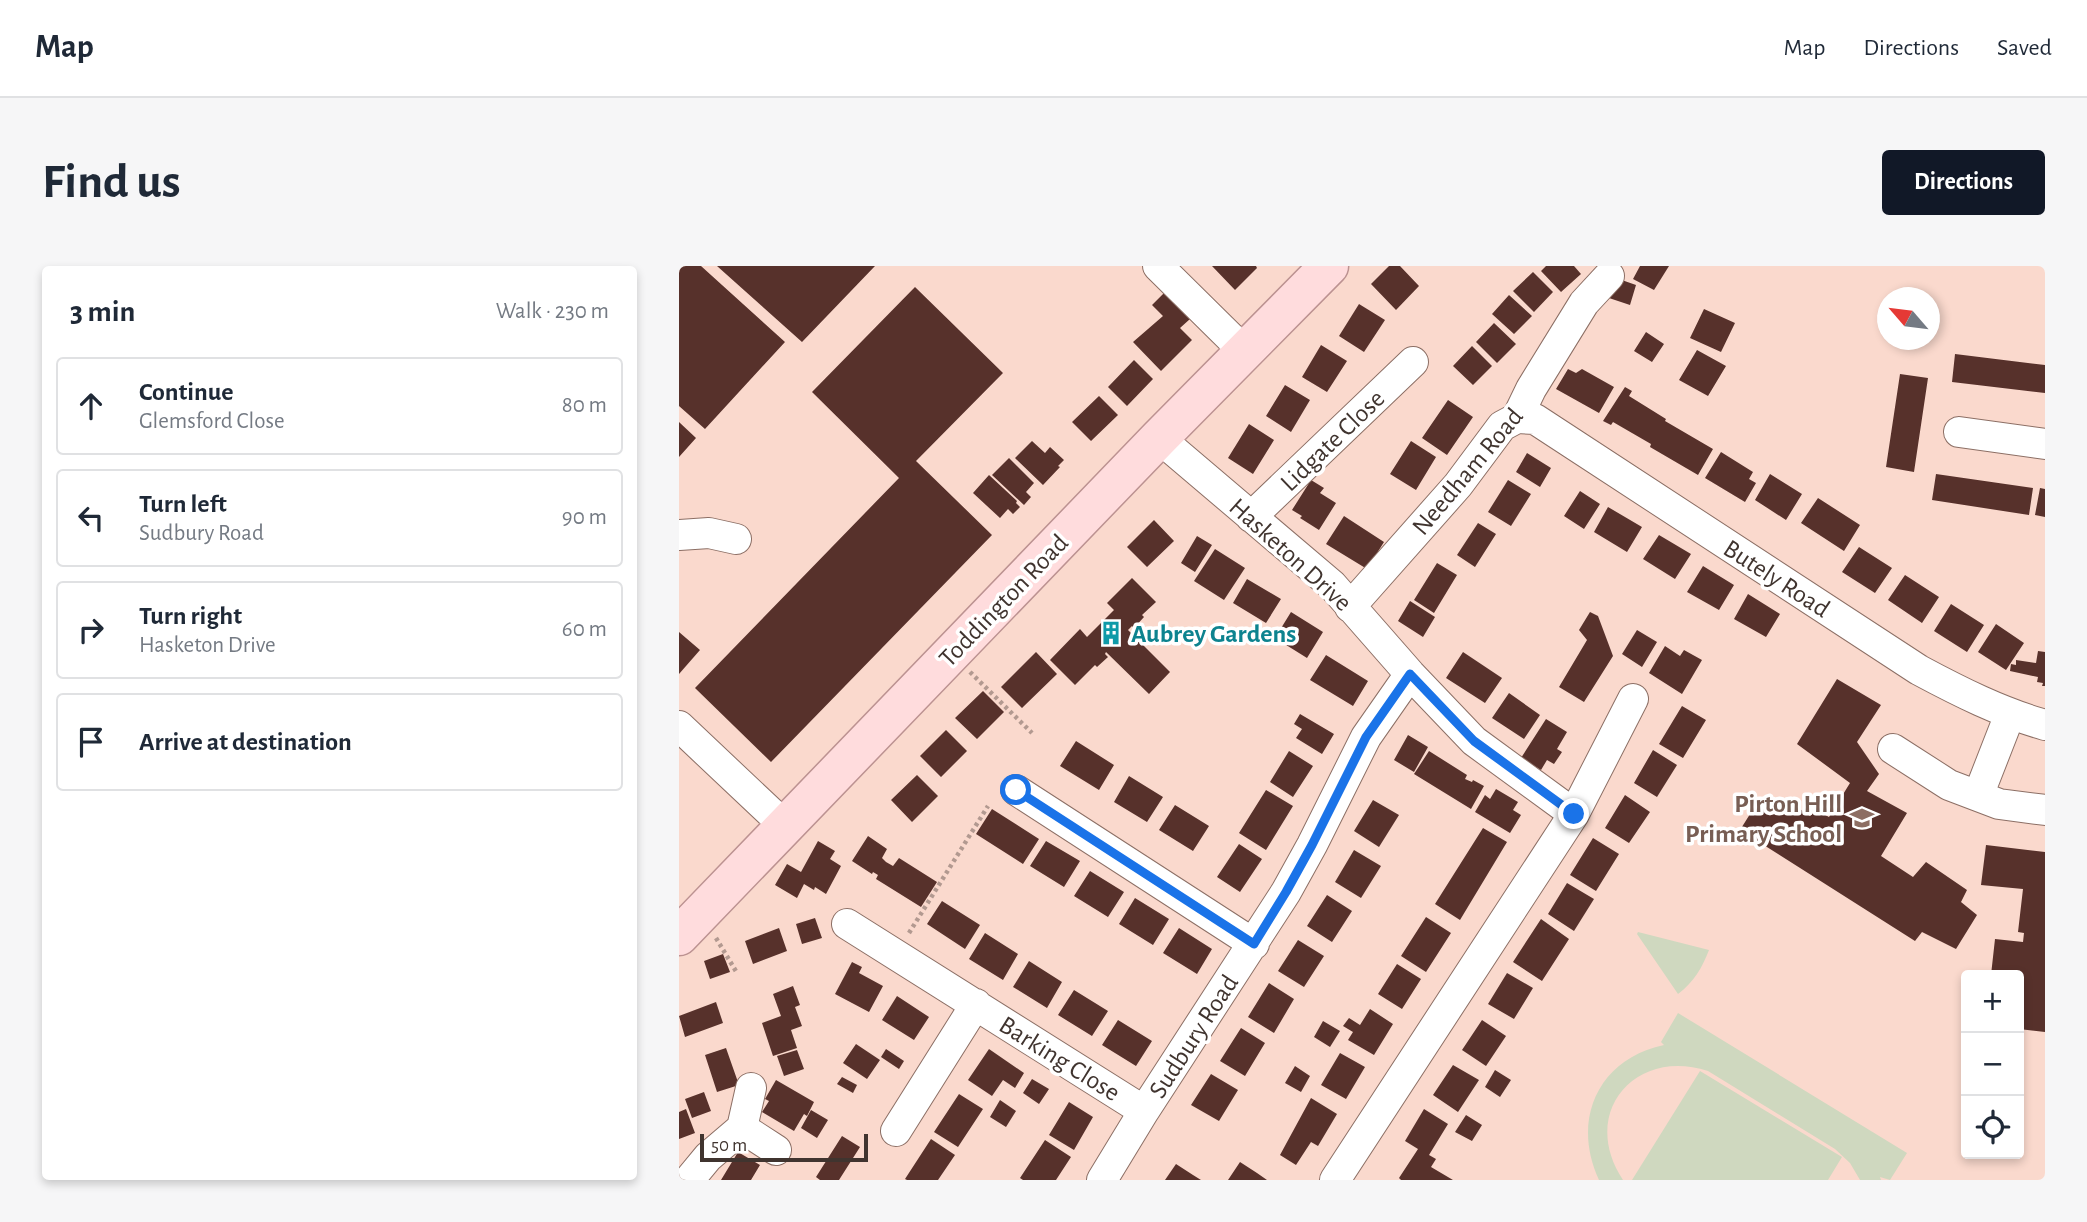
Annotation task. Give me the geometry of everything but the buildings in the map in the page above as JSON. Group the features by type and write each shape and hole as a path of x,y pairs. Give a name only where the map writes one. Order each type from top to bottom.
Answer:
{"main road":[{"name":"Toddington Road","path":"696,935 785,826 1329,266"}],"street":[{"path":"1158,266 1245,352"},
{"name":"Needham Road","path":"1350,607 1458,485 1502,426 1517,418 1570,325 1589,297 1609,276"},
{"name":"Lidgate Close","path":"1251,517 1413,362"},
{"name":"Butely Road","path":"1517,418 1535,419 1919,670 1962,694 2010,714 2045,724"},
{"path":"1959,432 2045,444"},
{"name":"Hasketon Drive","path":"1159,438 1332,585 1410,674 1474,741 1574,814"},
{"path":"679,535 709,533 736,538"},
{"name":"Sudbury Road","path":"1102,1180 1286,892 1366,737 1410,674"},
{"path":"1335,1180 1574,814 1633,699"},
{"path":"1978,796 2010,714"},
{"path":"679,726 785,826"},
{"path":"1893,749 1949,785 1999,804 2045,810"},
{"path":"1016,790 1254,944"},
{"name":"Barking Close","path":"847,924 1144,1111"},
{"name":"Barking Close","path":"896,1131 976,1004"},
{"path":"689,1180 708,1157 742,1128 751,1088"},
{"path":"742,1128 776,1150"}],"path":[{"path":"968,670 1032,733"},
{"path":"903,943 988,806"},
{"path":"696,935 720,941 737,973"}],"green space":[{"path":"1638,932 1709,950 1697,974 1678,994 1637,934"},
{"path":"1678,1013 1907,1153 1890,1180 1880,1177 1881,1180 1860,1180 1850,1163 1835,1149 1708,1071 1681,1066 1657,1069 1637,1078 1621,1092 1611,1110 1607,1132 1611,1155 1623,1180 1599,1180 1591,1158 1588,1136 1596,1095 1607,1078 1622,1064 1641,1052 1664,1045 1661,1042"},
{"path":"1700,1071 1842,1157 1828,1180 1632,1180"}],"place":[{"name":"Aubrey Gardens","path":"1111,633"},
{"name":"Pirton Hill Primary School","path":"1862,818"}],"route":[{"path":"1016,790 1254,944 1312,845 1366,737 1410,674 1474,741 1574,814"}]}
